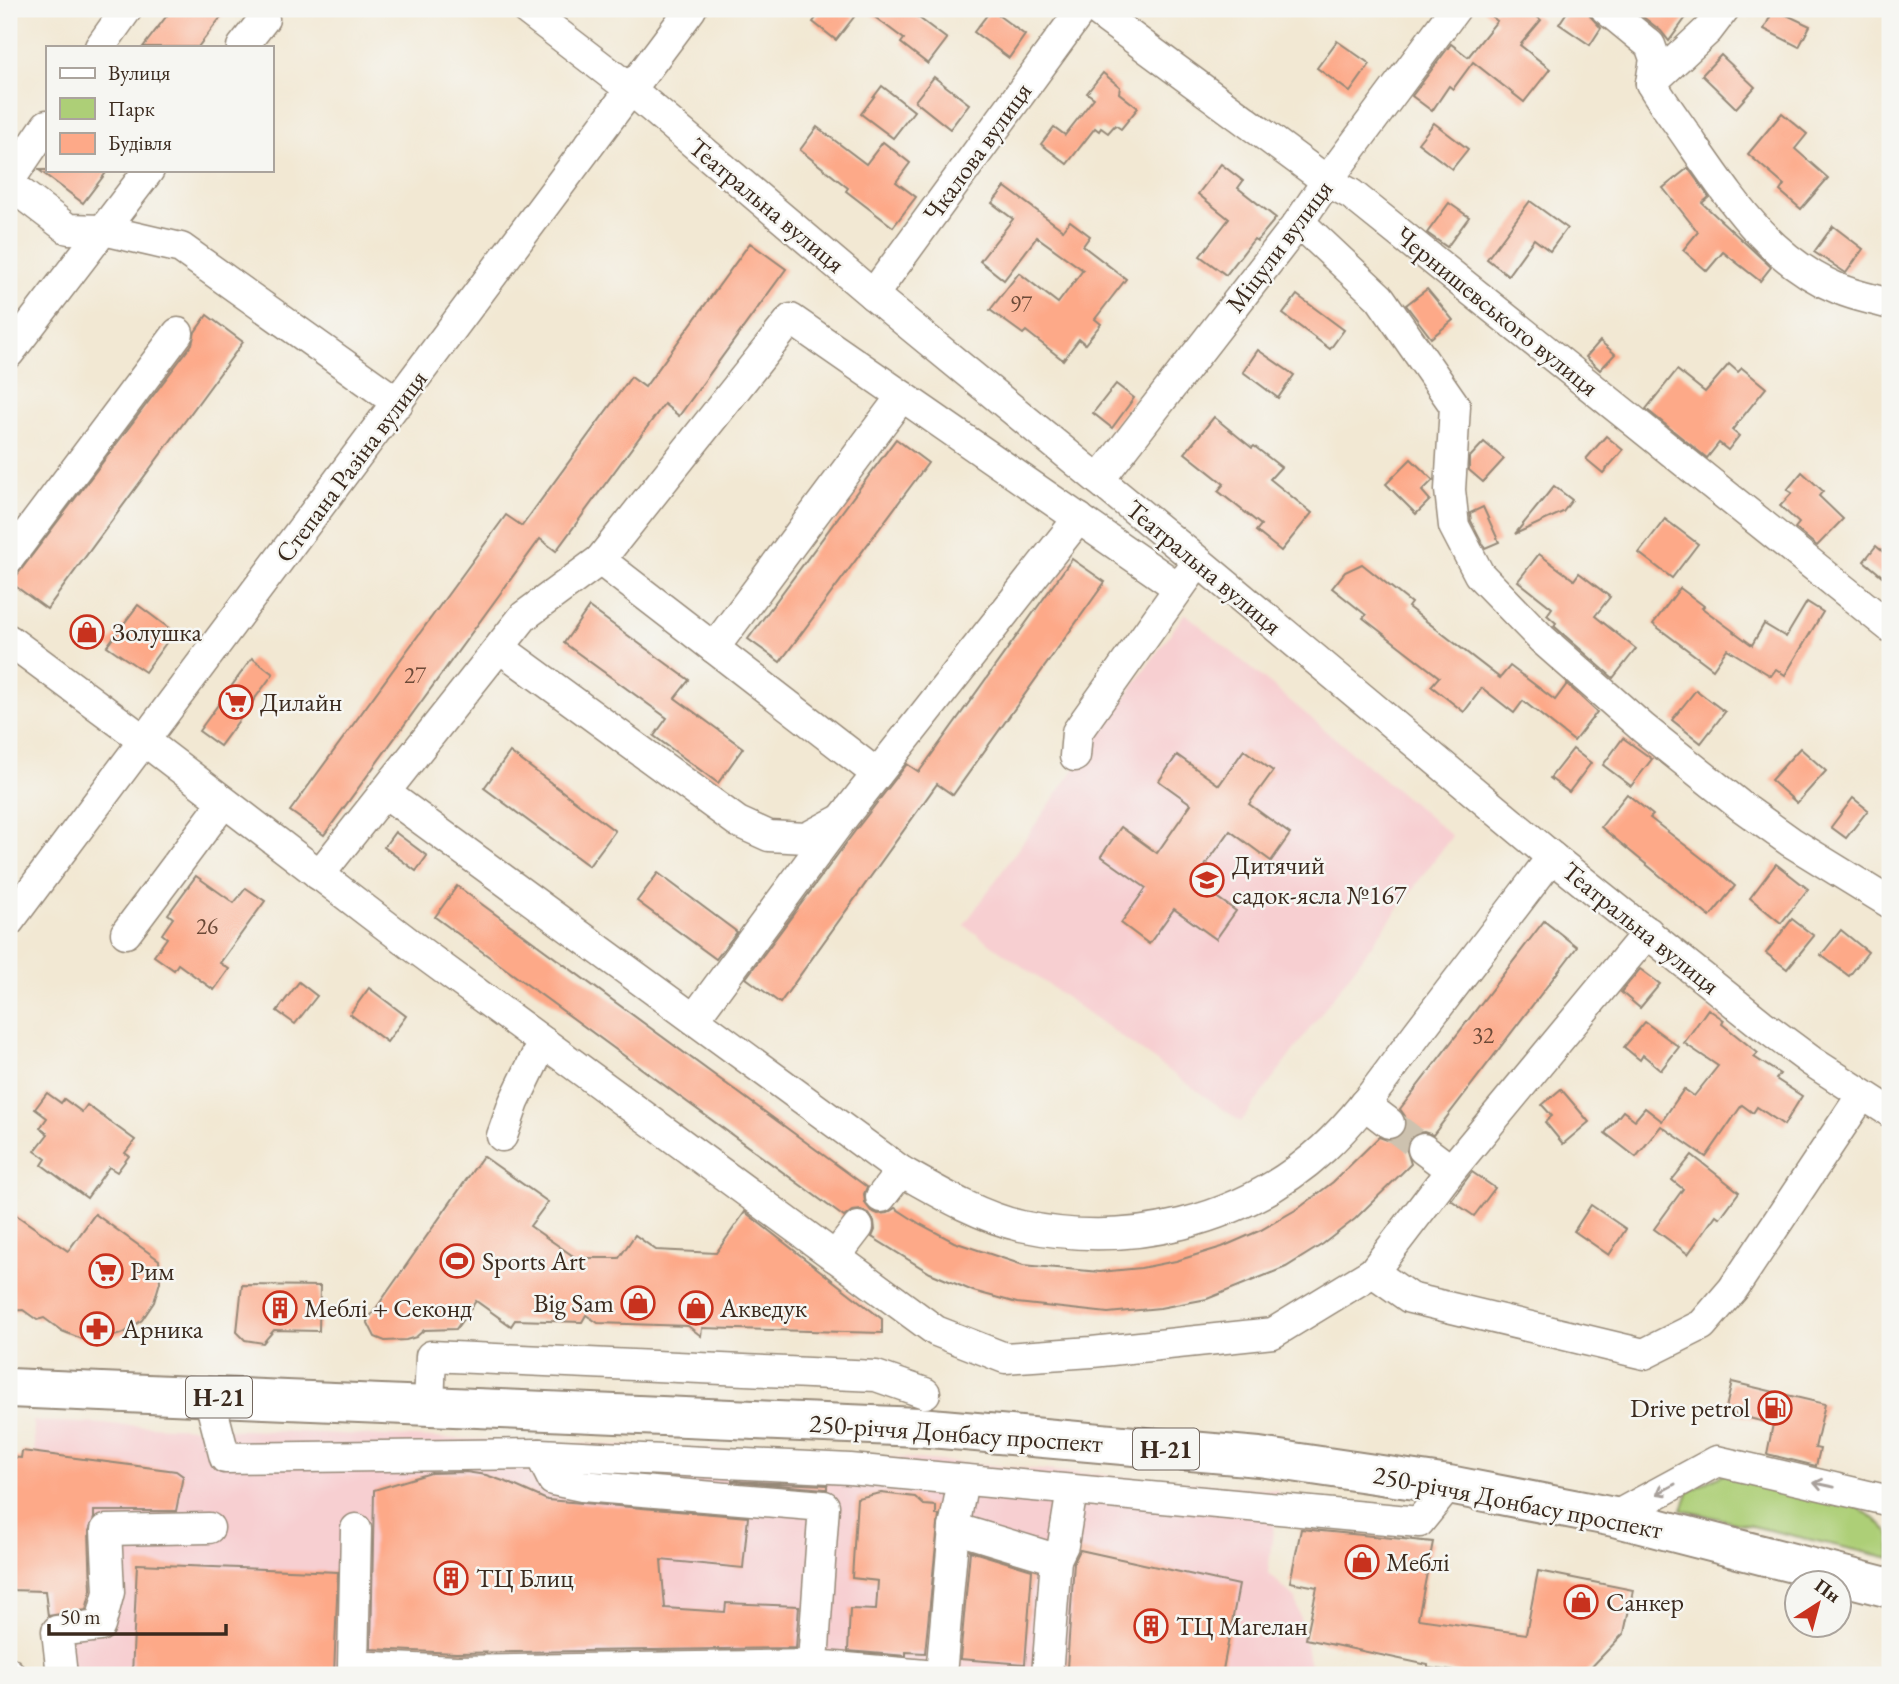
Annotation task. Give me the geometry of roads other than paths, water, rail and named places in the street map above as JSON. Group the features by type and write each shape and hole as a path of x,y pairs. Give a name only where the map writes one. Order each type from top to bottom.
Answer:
{"main road":[{"name":"250-річчя Донбасу проспект","path":"9,1388 919,1427 1259,1457 1449,1485 1614,1517 1890,1588"}],"street":[{"path":"101,46 127,9"},
{"name":"Театральна вулиця","path":"526,9 629,89 873,295 1199,562 1552,857 1761,1024 1890,1112"},
{"name":"Степана Разіна вулиця","path":"9,921 691,9"},
{"name":"Чкалова вулиця","path":"873,295 1082,9"},
{"name":"Чернишевського вулиця","path":"1094,9 1327,180 1351,194 1890,626"},
{"name":"Міцули вулиця","path":"1099,480 1300,222 1327,180 1455,9"},
{"path":"1606,9 1650,45 1655,59 1651,83 1665,106 1731,201 1776,250 1807,272 1840,290 1890,304"},
{"path":"1651,83 1708,30 1724,9"},
{"path":"243,46 264,19"},
{"path":"46,127 9,183 68,229 103,230 181,248 398,403"},
{"path":"9,353 147,172"},
{"path":"1300,222 1380,298 1455,406 1450,490 1454,526 1479,574 1542,639 1643,728 1742,807 1791,842 1890,902"},
{"path":"319,875 524,616 600,560 791,319 1179,588"},
{"path":"9,558 177,333"},
{"path":"714,648 902,396"},
{"path":"694,1019 841,820 1079,518"},
{"path":"600,560 877,774"},
{"path":"1075,756 1077,732 1199,562"},
{"path":"9,640 543,1042 936,1331 1005,1358 1273,1334 1373,1272 1451,1170 1648,932"},
{"path":"500,648 738,822 769,836 806,838 841,820"},
{"path":"384,792 901,1171 960,1203 1020,1226 1087,1234 1151,1231 1214,1216 1273,1186 1323,1149 1364,1104 1552,857"},
{"path":"126,933 224,802"},
{"path":"502,1136 514,1102 543,1042"},
{"path":"1373,1272 1410,1298 1644,1354 1702,1325 1733,1289 1862,1095"},
{"path":"1364,1104 1389,1123"},
{"path":"1423,1149 1451,1170"},
{"path":"881,1197 901,1171"},
{"path":"835,1257 858,1227"},
{"path":"429,1406 431,1356 876,1376 925,1393"},
{"path":"209,1397 225,1458 540,1454 850,1469 1419,1522 1449,1485"},
{"path":"540,1454 553,1480 582,1486 824,1506 812,1670"},
{"path":"1614,1517 1717,1461 1890,1501"},
{"path":"941,1675 954,1528 963,1479"},
{"path":"1047,1675 1056,1559 1063,1545 1072,1490"},
{"path":"62,1675 57,1631 100,1626 108,1592 106,1530 209,1528"},
{"path":"954,1528 1056,1559"},
{"path":"356,1529 353,1666 419,1672 812,1670 925,1675"}],"tunnel":[{"path":"1389,1123 1423,1149"}],"place":[{"name":"Золушка","path":"87,632"},
{"name":"Дилайн","path":"236,702"},
{"name":"Дитячий садок-ясла №167","path":"1207,880"},
{"name":"Sports Art","path":"457,1261"},
{"name":"Рим","path":"106,1271"},
{"name":"Big Sam","path":"638,1303"},
{"name":"Меблі + Секонд","path":"280,1308"},
{"name":"Акведук","path":"696,1308"},
{"name":"Арника","path":"97,1329"},
{"name":"Drive petrol","path":"1775,1408"},
{"name":"Меблі","path":"1362,1562"},
{"name":"ТЦ Блиц","path":"451,1578"},
{"name":"Санкер","path":"1581,1602"},
{"name":"ТЦ Магелан","path":"1151,1626"}]}
